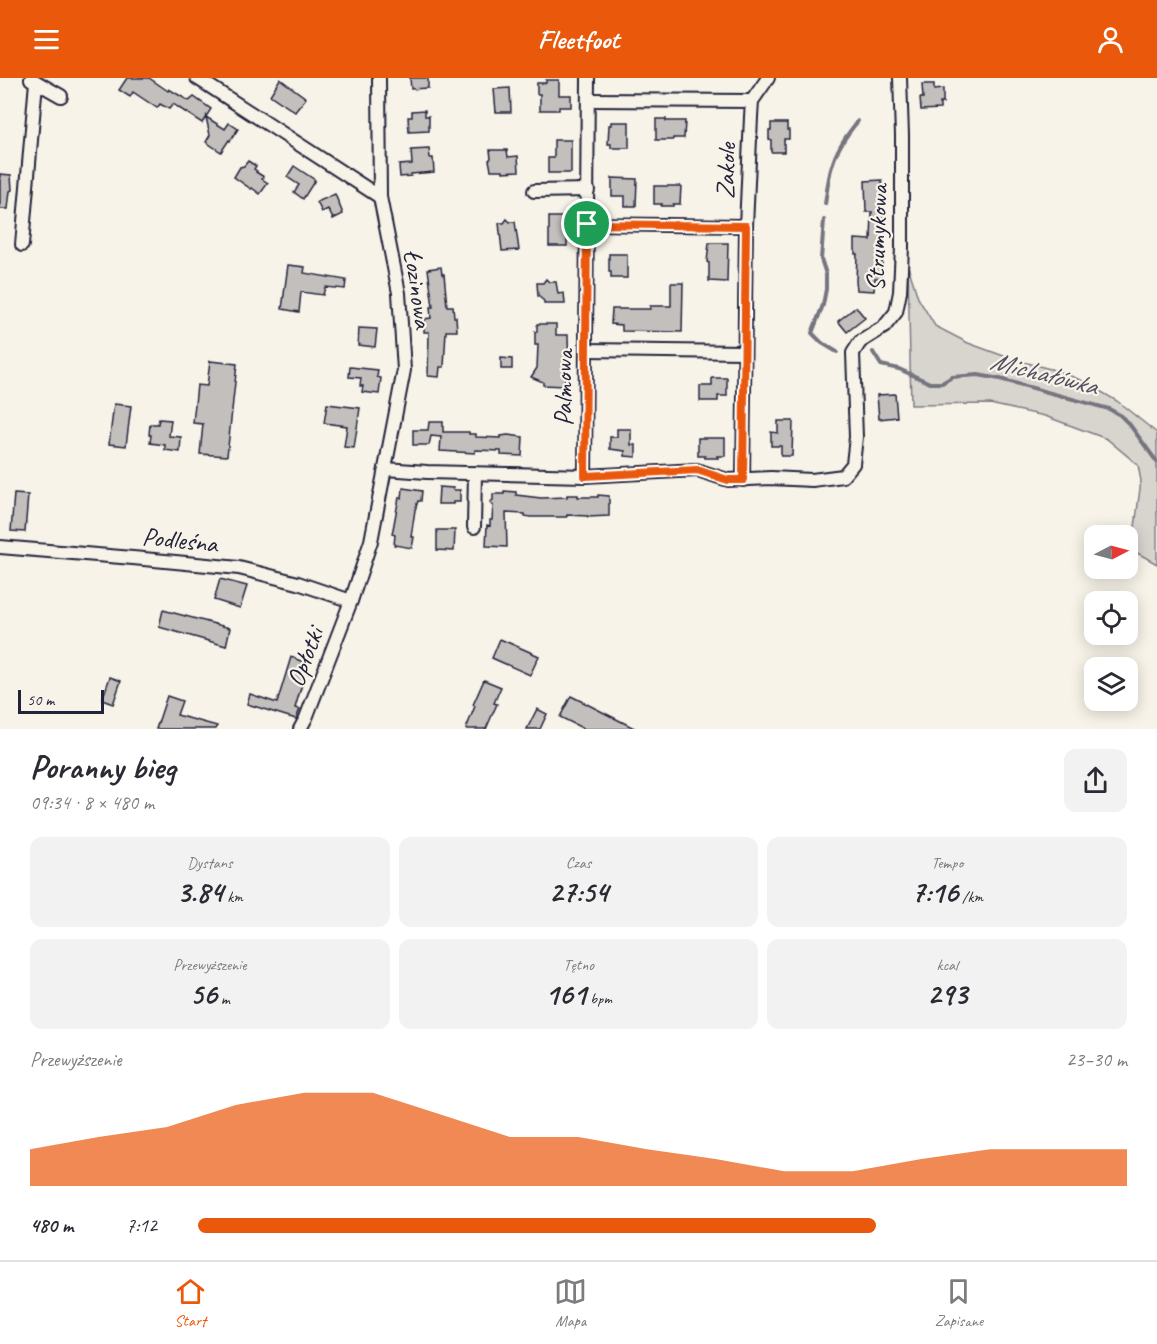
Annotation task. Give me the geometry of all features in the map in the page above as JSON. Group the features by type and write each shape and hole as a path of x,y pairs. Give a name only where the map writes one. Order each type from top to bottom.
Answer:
{"street":[{"path":"196,78 380,197"},
{"name":"Łozinowa","path":"351,601 371,541 404,370 399,294 380,197 379,78"},
{"name":"Palmowa","path":"585,476 588,78"},
{"path":"588,100 752,101 768,78"},
{"name":"Strumykowa","path":"585,476 697,470 728,480 771,478 812,480 843,476 853,464 856,437 853,353 860,342 884,327 896,312 900,292 902,135 900,78"},
{"path":"22,245 33,80 61,96"},
{"name":"Zakole","path":"743,480 746,226 752,101"},
{"path":"534,191 588,190"},
{"path":"587,224 746,226"},
{"path":"586,350 744,352"},
{"path":"385,469 585,476"},
{"path":"474,527 475,473"},
{"name":"Podleśna","path":"0,547 238,568 298,583 351,601"},
{"name":"Opłotki","path":"303,724 351,601"},
{"path":"303,724 314,729"}],"shaded area":[{"path":"908,266 918,298 935,326 968,343 1083,381 1117,401 1157,433 1157,564 1138,553 1138,525 1135,525 1141,481 1138,465 1107,439 1045,416 990,404 911,405"}],"building":[{"path":"127,78 149,78 189,101 194,97 211,109 202,123 173,104 169,109 160,104 157,108 133,92 130,97 119,90"},
{"path":"410,78 428,78 428,88 411,89"},
{"path":"280,79 306,98 295,112 270,95"},
{"path":"546,80 559,80 559,95 571,95 571,107 559,107 559,110 540,110 537,83 546,83"},
{"path":"922,84 934,84 934,90 943,89 943,103 940,103 940,109 921,110"},
{"path":"510,88 511,112 496,112 494,89"},
{"path":"425,110 425,116 429,116 429,131 409,132 408,117 412,117 412,111"},
{"path":"206,117 225,129 229,123 238,129 221,152 206,142 210,135"},
{"path":"656,119 685,121 684,138 656,140"},
{"path":"611,122 629,122 629,148 611,148 611,144 608,144"},
{"path":"771,123 787,123 789,139 784,139 784,152 771,152 769,130 771,130"},
{"path":"554,140 571,140 571,173 548,173 548,158 554,158"},
{"path":"429,149 430,158 433,158 434,172 400,177 399,165 412,164 411,150"},
{"path":"490,150 507,150 508,157 518,156 519,171 491,170"},
{"path":"248,161 256,166 254,169 256,172 268,183 260,194 234,177 240,167"},
{"path":"294,166 315,180 303,199 294,192 299,185 287,177"},
{"path":"0,174 11,175 12,190 8,209 0,209"},
{"path":"612,178 637,179 636,206 625,206 625,196 612,196"},
{"path":"882,180 882,278 875,278 874,291 857,290 855,239 871,240 872,212 866,212 865,181"},
{"path":"654,186 681,186 680,204 661,206 662,204 654,204"},
{"path":"335,194 343,214 333,219 328,209 322,212 317,202"},
{"path":"549,217 567,217 567,225 570,225 570,238 567,238 567,246 549,246"},
{"path":"507,219 515,222 519,250 502,251 499,223 504,223"},
{"path":"709,243 728,243 727,282 709,281 709,263 707,262"},
{"path":"609,254 627,254 627,278 611,278"},
{"path":"288,265 305,267 304,273 346,280 345,289 325,287 323,295 301,292 299,312 282,309"},
{"path":"441,267 442,274 444,274 447,306 453,306 457,331 446,331 444,367 440,367 439,377 428,376 429,332 424,332 424,319 431,318 430,307 433,307 428,269"},
{"path":"546,279 549,282 556,282 558,294 564,293 565,304 544,304 538,296 537,283 543,283"},
{"path":"671,283 683,283 682,332 622,331 622,325 611,324 612,309 650,309 650,306 671,306"},
{"path":"856,307 865,318 847,332 838,321"},
{"path":"537,324 556,324 556,335 568,335 569,373 565,373 565,386 543,385 543,382 531,377 537,368 538,345 535,345 535,332 537,332"},
{"path":"359,328 377,329 375,347 358,345"},
{"path":"501,358 512,359 512,369 501,369"},
{"path":"210,361 237,364 227,456 200,454 203,424 193,423 197,385 207,386"},
{"path":"350,367 378,370 377,377 381,378 379,394 362,392 361,378 349,377"},
{"path":"712,378 727,378 727,396 718,396 718,401 700,401 700,386 712,386"},
{"path":"895,394 897,417 879,419 877,395"},
{"path":"114,404 131,406 126,446 109,444"},
{"path":"327,404 360,408 354,448 344,447 347,426 324,423"},
{"path":"159,419 171,420 169,436 181,437 180,452 165,450 165,445 150,443 150,424 158,424"},
{"path":"778,421 793,421 792,456 781,456 781,446 771,446 771,432 778,433"},
{"path":"429,422 443,422 443,432 469,432 469,434 476,434 476,437 501,438 501,436 508,435 523,437 522,456 501,455 501,451 475,450 475,453 440,451 441,437 431,436 429,445 413,445 413,430 428,430"},
{"path":"617,429 631,429 631,445 636,445 636,457 625,456 625,451 610,449 610,437 617,437"},
{"path":"698,438 725,438 725,456 705,458 705,456 698,456"},
{"path":"439,487 460,490 460,502 438,504"},
{"path":"403,488 422,491 421,501 418,501 415,510 411,537 414,537 412,548 394,545 395,535 392,534"},
{"path":"504,491 541,498 567,497 567,495 609,496 609,516 530,517 525,514 506,513 507,547 486,546 487,525 490,526 490,520 492,520 493,505 490,502 493,500 493,494 504,494"},
{"path":"14,494 28,495 25,532 11,531"},
{"path":"437,530 455,530 454,551 437,550"},
{"path":"220,579 247,586 240,608 214,600"},
{"path":"163,610 230,628 226,646 159,627"},
{"path":"500,639 539,656 530,675 492,658"},
{"path":"291,657 308,664 295,708 300,709 296,719 247,704 250,694 277,703"},
{"path":"110,677 121,681 113,704 102,700"},
{"path":"484,680 501,687 494,703 497,704 486,729 466,729 475,706 473,705"},
{"path":"167,696 182,701 177,715 217,726 216,729 156,729"},
{"path":"571,696 636,729 584,729 560,717"},
{"path":"537,709 547,714 540,729 527,729"}],"waterway":[{"name":"Michałówka","path":"825,204 834,160 842,143 858,121"},
{"name":"Michałówka","path":"824,220 821,259 826,274 826,289 823,305 812,333 822,343 837,352"},
{"name":"Michałówka","path":"873,352 881,365 899,369 930,383 942,383 952,377 978,375 1109,409 1120,415 1130,425 1157,462"}],"route":[{"path":"587,224 746,226 743,480 728,480 697,470 585,476 587,224"}]}
